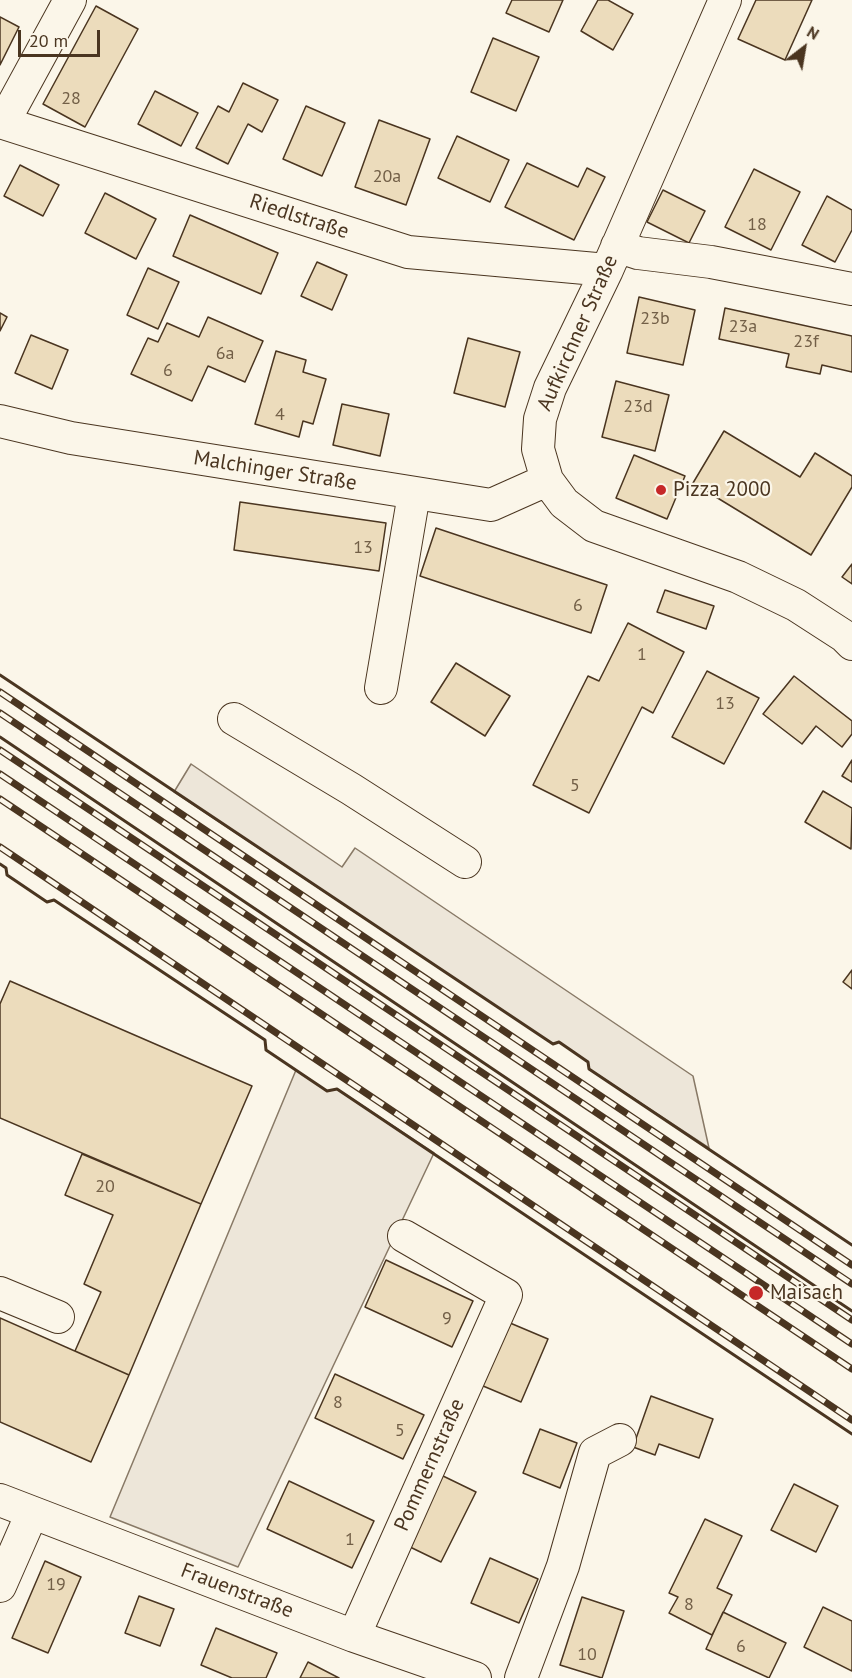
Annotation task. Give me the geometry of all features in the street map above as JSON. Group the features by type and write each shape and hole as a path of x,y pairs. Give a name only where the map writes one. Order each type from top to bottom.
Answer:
{"street":[{"path":"1,122 70,0"},
{"name":"Aufkirchner Straße","path":"714,4 612,258 550,388 540,419 538,449 547,480 564,503 594,526 738,577 796,605 844,636 852,644"},
{"name":"Riedlstraße","path":"1,122 408,252 612,258 638,253 711,262 852,289"},
{"name":"Malchinger Straße","path":"0,421 71,438 491,505 547,480"},
{"path":"381,688 414,494"},
{"path":"234,719 351,789 465,862"},
{"name":"Pommernstraße","path":"354,1636 506,1295 404,1236"},
{"path":"0,1293 58,1317"},
{"path":"521,1678 563,1566 595,1453 620,1440"},
{"name":"Frauenstraße","path":"0,1500 354,1636 475,1678"},
{"path":"0,1586 32,1513"}],"shaded area":[{"path":"191,764 342,867 355,848 693,1076 709,1148 589,1069 588,1062 559,1042 553,1044 174,792"},
{"path":"296,1070 327,1091 337,1089 434,1153 238,1567 110,1517"}],"building":[{"path":"512,0 563,0 549,32 506,13"},
{"path":"598,0 608,0 633,14 613,50 581,31"},
{"path":"756,0 812,0 785,60 738,39"},
{"path":"96,6 138,29 85,127 43,104"},
{"path":"0,17 19,27 0,65"},
{"path":"493,38 539,57 516,111 471,92"},
{"path":"243,83 278,100 262,132 248,124 228,164 196,148 218,106 229,112"},
{"path":"155,91 198,113 181,146 138,124"},
{"path":"306,106 345,123 322,176 283,159"},
{"path":"379,120 430,139 406,205 355,187"},
{"path":"457,136 509,160 490,202 438,178"},
{"path":"527,163 578,187 587,168 605,177 574,240 505,207"},
{"path":"20,165 59,185 43,216 4,196"},
{"path":"754,169 800,192 771,250 725,227"},
{"path":"663,190 705,211 689,243 647,222"},
{"path":"105,193 156,219 136,259 85,233"},
{"path":"827,196 852,210 852,230 835,262 802,245"},
{"path":"190,215 278,253 261,294 173,256"},
{"path":"317,262 347,275 332,310 301,296"},
{"path":"148,268 179,282 158,329 127,315"},
{"path":"639,297 695,310 683,365 627,353"},
{"path":"725,308 852,336 852,372 822,365 820,374 786,367 789,354 719,339"},
{"path":"0,313 7,317 0,331"},
{"path":"208,317 263,341 245,382 208,366 192,401 131,374 148,338 158,342 167,323 199,337"},
{"path":"31,335 68,350 52,389 15,373"},
{"path":"468,338 520,352 505,407 454,393"},
{"path":"276,351 306,360 303,372 326,379 313,424 303,421 299,437 255,424"},
{"path":"616,381 669,395 655,451 602,437"},
{"path":"342,404 389,414 380,456 333,445"},
{"path":"724,431 800,477 815,453 852,476 852,487 811,555 693,483"},
{"path":"634,455 685,476 667,519 616,498"},
{"path":"240,502 386,523 379,571 234,550"},
{"path":"436,528 607,585 591,633 420,576"},
{"path":"852,564 852,584 842,577"},
{"path":"665,590 714,606 706,629 657,612"},
{"path":"628,623 684,652 653,713 642,707 589,813 533,785 588,676 599,681"},
{"path":"456,663 510,696 485,736 431,702"},
{"path":"707,671 759,698 724,764 672,737"},
{"path":"794,676 852,721 852,734 842,747 816,726 802,744 763,714"},
{"path":"852,760 852,782 842,776"},
{"path":"823,791 852,808 851,849 805,822"},
{"path":"852,970 852,989 843,982"},
{"path":"10,981 252,1086 201,1204 0,1118 0,1004"},
{"path":"82,1154 201,1204 129,1375 75,1351 101,1292 84,1284 113,1215 65,1195"},
{"path":"386,1260 473,1301 452,1347 365,1307"},
{"path":"0,1318 129,1375 91,1462 0,1422"},
{"path":"503,1320 548,1339 521,1402 476,1383"},
{"path":"335,1374 424,1415 403,1459 315,1418"},
{"path":"651,1396 713,1419 699,1458 659,1444 655,1455 633,1447"},
{"path":"540,1429 577,1443 560,1488 523,1473"},
{"path":"441,1475 476,1492 441,1562 408,1546"},
{"path":"289,1481 374,1521 352,1568 267,1529"},
{"path":"794,1484 838,1506 816,1552 771,1530"},
{"path":"705,1519 742,1536 717,1588 732,1595 712,1635 669,1613 678,1597 669,1593"},
{"path":"490,1558 538,1579 519,1623 471,1603"},
{"path":"45,1561 81,1577 48,1653 12,1638"},
{"path":"139,1596 174,1609 160,1646 125,1633"},
{"path":"582,1597 624,1611 602,1678 560,1665"},
{"path":"823,1607 852,1621 852,1671 804,1647"},
{"path":"723,1612 786,1643 769,1678 706,1649"},
{"path":"216,1628 277,1653 266,1678 232,1678 201,1665"},
{"path":"308,1662 339,1678 300,1678"}],"railway":[{"path":"0,692 852,1265"},
{"path":"0,713 852,1284"},
{"path":"0,750 852,1320"},
{"path":"0,774 852,1344"},
{"path":"0,799 852,1369"},
{"path":"0,847 852,1420"}],"wall":[{"path":"0,675 553,1044 559,1042 588,1062 589,1069 852,1245"},
{"path":"0,737 852,1311"},
{"path":"0,864 6,868 7,875 47,902 54,900 265,1040 266,1050 327,1091 337,1089 852,1434"}],"place":[{"name":"Pizza 2000","path":"661,490"},
{"name":"Maisach","path":"756,1293"}]}
